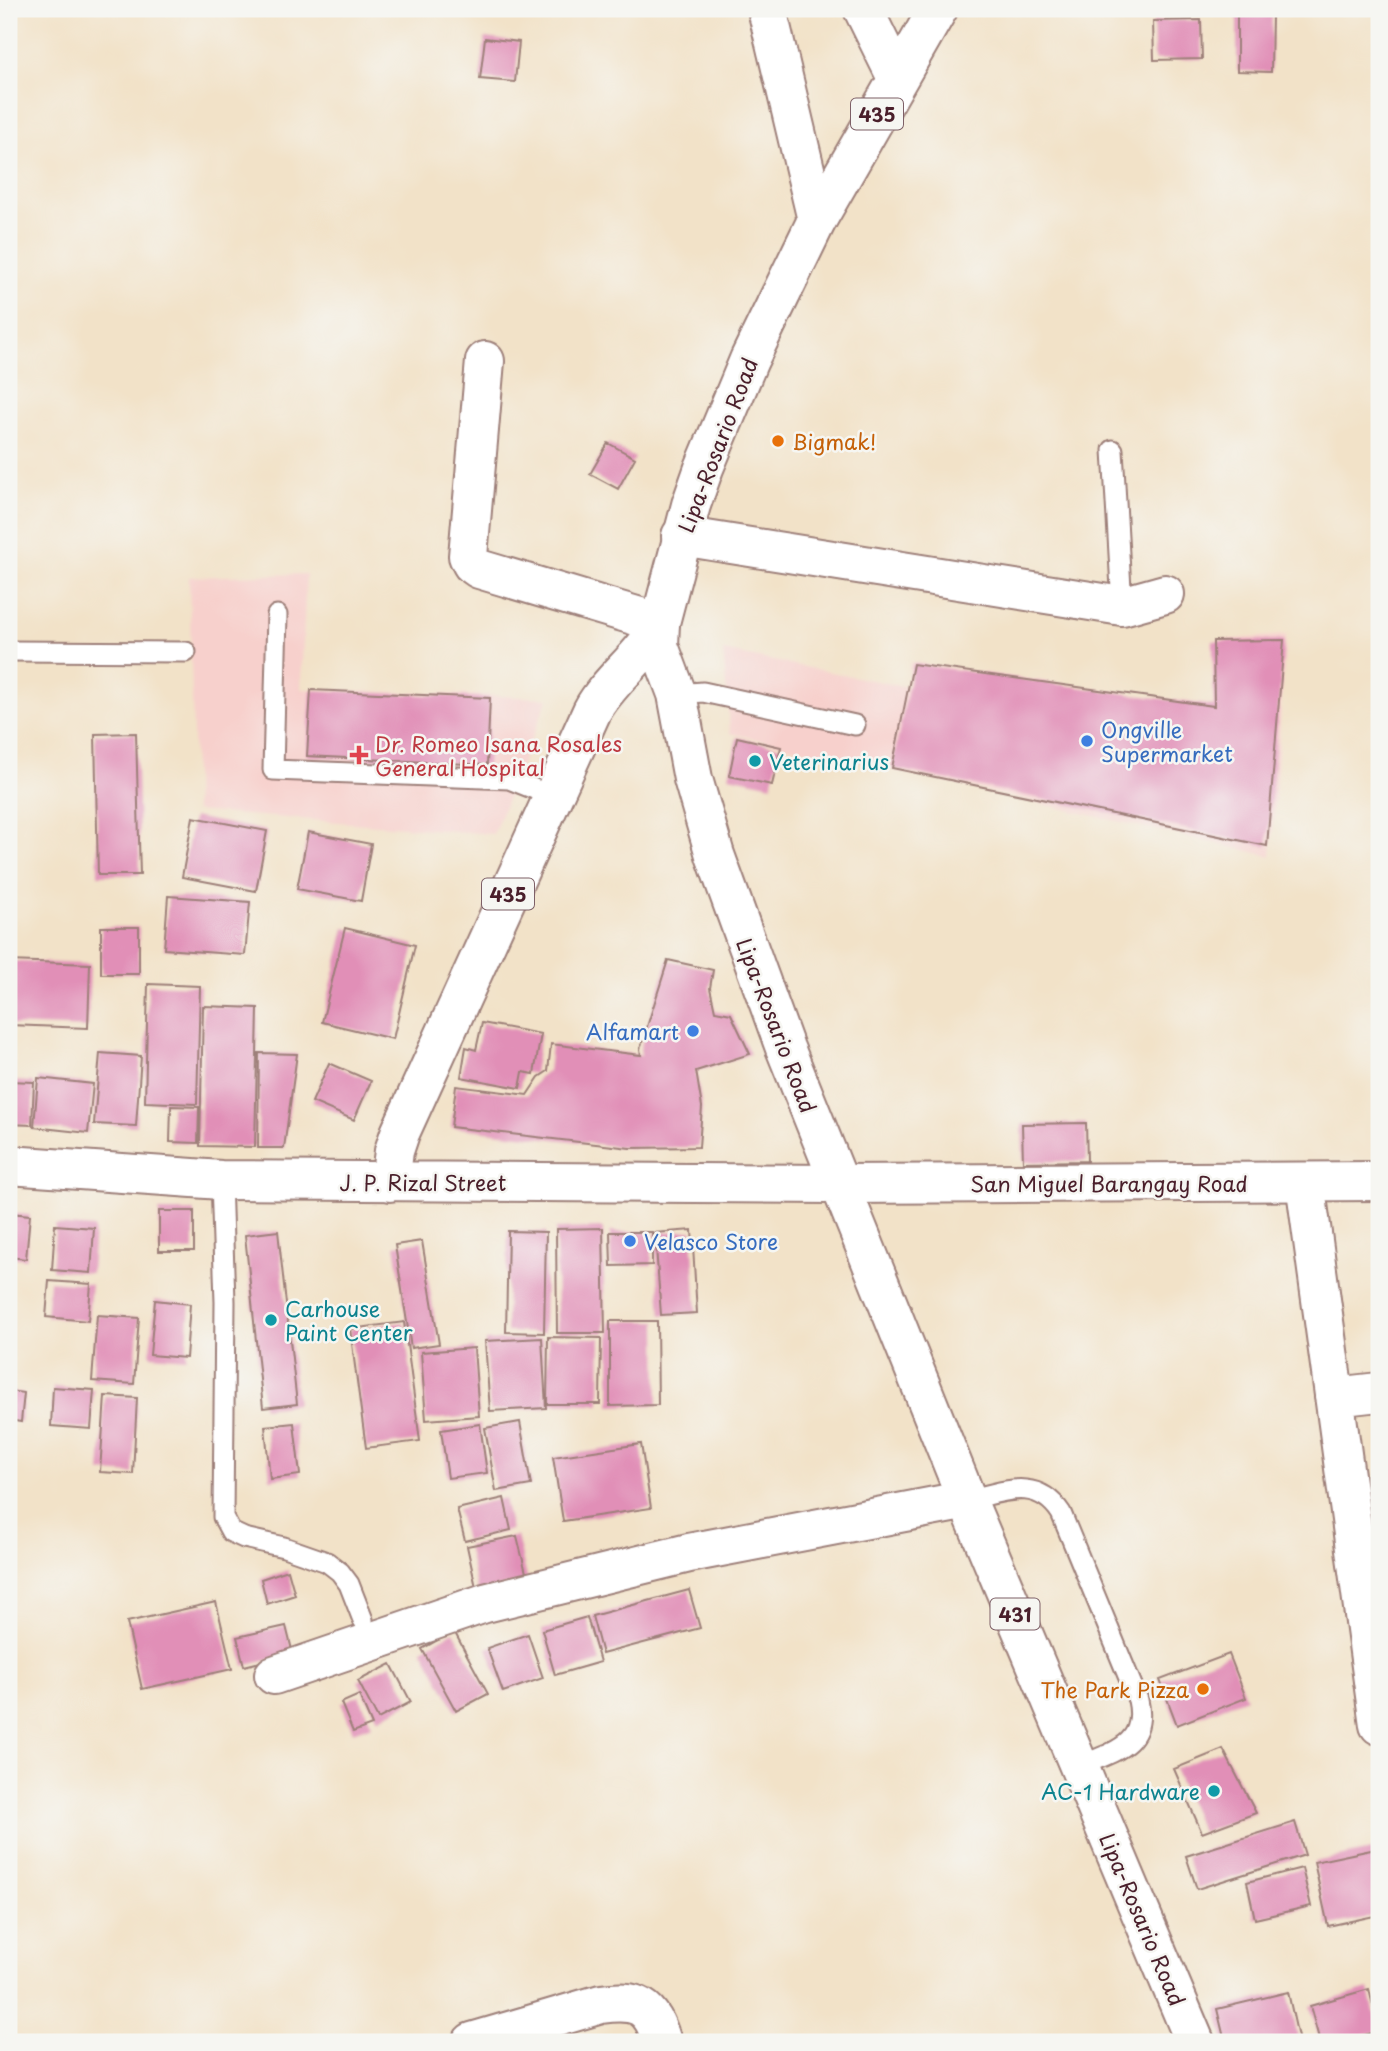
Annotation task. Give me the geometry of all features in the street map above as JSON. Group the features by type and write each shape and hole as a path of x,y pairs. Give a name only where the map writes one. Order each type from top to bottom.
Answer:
{"main road":[{"path":"767,9 817,220"},
{"path":"863,9 897,78"},
{"name":"Lipa-Rosario Road","path":"938,9 817,220 736,389 704,468 681,536 660,623 660,646 677,694 690,767 715,855 785,1048 967,1500 1195,2042"},
{"path":"485,361 468,556 472,564 479,569 660,623"},
{"path":"681,536 1122,606 1165,594"},
{"name":"435","path":"390,1182 394,1151 400,1133 597,702 652,638 660,623"},
{"name":"J. P. Rizal Street","path":"9,1165 222,1181 838,1184"},
{"name":"San Miguel Barangay Road","path":"838,1184 1379,1181"},
{"path":"1305,1182 1334,1397 1369,1569 1379,1725"},
{"path":"1334,1397 1379,1392"},
{"path":"274,1675 485,1603 690,1553 967,1500"},
{"path":"472,2042 601,2004 622,2001 641,2005 647,2010 663,2042"}],"lane":[{"path":"1114,450 1122,606"},
{"path":"278,615 273,770 501,778 522,782 552,796"},
{"path":"9,651 186,652"},
{"path":"677,694 703,692 855,725"},
{"path":"222,1181 225,1303 223,1517 231,1532 244,1538 284,1547 327,1562 340,1572 349,1584 363,1620"},
{"path":"967,1500 1015,1489 1031,1490 1043,1493 1061,1513 1141,1712 1140,1723 1129,1743 1079,1766"}],"shaded area":[{"name":"Dr. Romeo Isana Rosales General Hospital","path":"306,574 301,689 548,698 493,834 195,811 189,577"},
{"name":"Ongville Supermarket","path":"1286,635 1271,856 730,733 723,651 907,687 910,662 1213,706 1212,641"}],"building":[{"path":"1237,15 1272,15 1271,72 1237,71"},
{"path":"1201,20 1202,59 1154,60 1153,21"},
{"path":"485,38 519,42 515,82 480,79"},
{"path":"608,443 635,458 618,489 590,474"},
{"name":"Ongville Supermarket","path":"1284,640 1267,846 892,768 913,664 1214,706 1213,641"},
{"path":"311,690 490,698 487,765 307,756"},
{"path":"136,733 140,875 98,875 95,734"},
{"name":"Veterinarius","path":"737,737 781,747 772,785 729,776"},
{"path":"193,817 267,831 256,891 182,877"},
{"path":"308,832 371,844 361,901 297,889"},
{"path":"168,896 250,902 245,955 164,949"},
{"path":"101,927 139,927 139,974 101,974"},
{"path":"345,928 415,945 393,1039 322,1022"},
{"path":"668,960 713,970 710,988 715,1011 731,1014 750,1054 696,1071 702,1107 699,1147 630,1148 451,1127 456,1086 527,1095 539,1077 548,1071 551,1044 641,1055 640,1049"},
{"path":"9,961 90,964 88,1028 9,1025"},
{"path":"148,984 200,986 197,1104 145,1102"},
{"path":"203,1006 258,1008 255,1147 200,1146"},
{"path":"482,1023 541,1034 534,1074 523,1072 520,1088 461,1077 466,1047 476,1050"},
{"path":"100,1053 141,1056 136,1126 94,1124"},
{"path":"259,1053 297,1054 284,1148 258,1148"},
{"path":"329,1063 371,1081 354,1120 312,1102"},
{"path":"38,1078 93,1084 88,1133 34,1127"},
{"path":"9,1081 34,1082 32,1125 9,1124"},
{"path":"171,1106 199,1107 198,1143 170,1142"},
{"path":"1086,1123 1087,1161 1023,1162 1022,1124"},
{"path":"159,1211 194,1211 194,1251 159,1251"},
{"path":"9,1213 30,1215 26,1259 9,1257"},
{"path":"55,1225 94,1228 91,1273 52,1270"},
{"path":"603,1228 605,1333 557,1333 556,1229"},
{"path":"692,1230 697,1313 661,1315 655,1233"},
{"name":"Carhouse Paint Center","path":"278,1231 297,1404 263,1408 245,1235"},
{"path":"508,1231 546,1232 544,1333 506,1332"},
{"path":"610,1232 652,1232 652,1265 611,1266"},
{"path":"422,1241 439,1344 411,1348 395,1245"},
{"path":"49,1281 91,1284 88,1321 46,1317"},
{"path":"155,1300 190,1304 186,1358 150,1355"},
{"path":"97,1315 139,1318 134,1384 92,1381"},
{"path":"610,1321 657,1321 658,1405 610,1406"},
{"path":"404,1322 420,1441 366,1448 350,1329"},
{"path":"548,1337 601,1338 600,1404 547,1404"},
{"path":"542,1338 546,1408 490,1411 485,1341"},
{"path":"474,1348 479,1416 426,1420 421,1352"},
{"path":"53,1387 94,1390 91,1429 51,1426"},
{"path":"9,1391 24,1393 21,1422 9,1420"},
{"path":"105,1396 137,1398 133,1474 100,1472"},
{"path":"520,1422 531,1485 496,1491 485,1428"},
{"path":"294,1423 300,1475 270,1479 265,1426"},
{"path":"480,1424 487,1473 448,1478 441,1430"},
{"path":"641,1444 651,1508 563,1521 553,1457"},
{"path":"504,1498 511,1530 465,1541 457,1509"},
{"path":"517,1536 528,1581 477,1592 467,1546"},
{"path":"288,1570 295,1595 267,1604 261,1579"},
{"path":"689,1590 700,1628 602,1654 592,1616"},
{"path":"216,1602 232,1669 142,1689 127,1622"},
{"path":"587,1617 600,1662 555,1675 542,1630"},
{"path":"286,1626 293,1654 244,1666 237,1637"},
{"path":"454,1631 488,1694 456,1711 422,1649"},
{"path":"528,1634 543,1678 503,1692 487,1648"},
{"name":"The Park Pizza","path":"1229,1654 1246,1698 1177,1725 1160,1680"},
{"path":"391,1664 411,1702 378,1719 358,1681"},
{"path":"359,1695 372,1725 353,1732 341,1703"},
{"name":"AC-1 Hardware","path":"1223,1749 1256,1813 1202,1833 1174,1769"},
{"path":"1295,1822 1305,1855 1197,1889 1186,1856"},
{"path":"1376,1849 1379,1862 1379,1915 1328,1926 1314,1862"},
{"path":"1302,1868 1311,1906 1255,1919 1247,1882"},
{"path":"1369,1989 1379,2031 1340,2042 1320,2042 1310,2006"},
{"path":"1288,1992 1299,2042 1225,2042 1217,2009"}],"place":[{"name":"Bigmak!","path":"778,441"},
{"name":"Ongville Supermarket","path":"1087,741"},
{"name":"Dr. Romeo Isana Rosales General Hospital","path":"359,755"},
{"name":"Veterinarius","path":"755,761"},
{"name":"Alfamart","path":"693,1031"},
{"name":"Velasco Store","path":"630,1241"},
{"name":"Carhouse Paint Center","path":"271,1320"},
{"name":"The Park Pizza","path":"1203,1689"},
{"name":"AC-1 Hardware","path":"1214,1791"}]}
